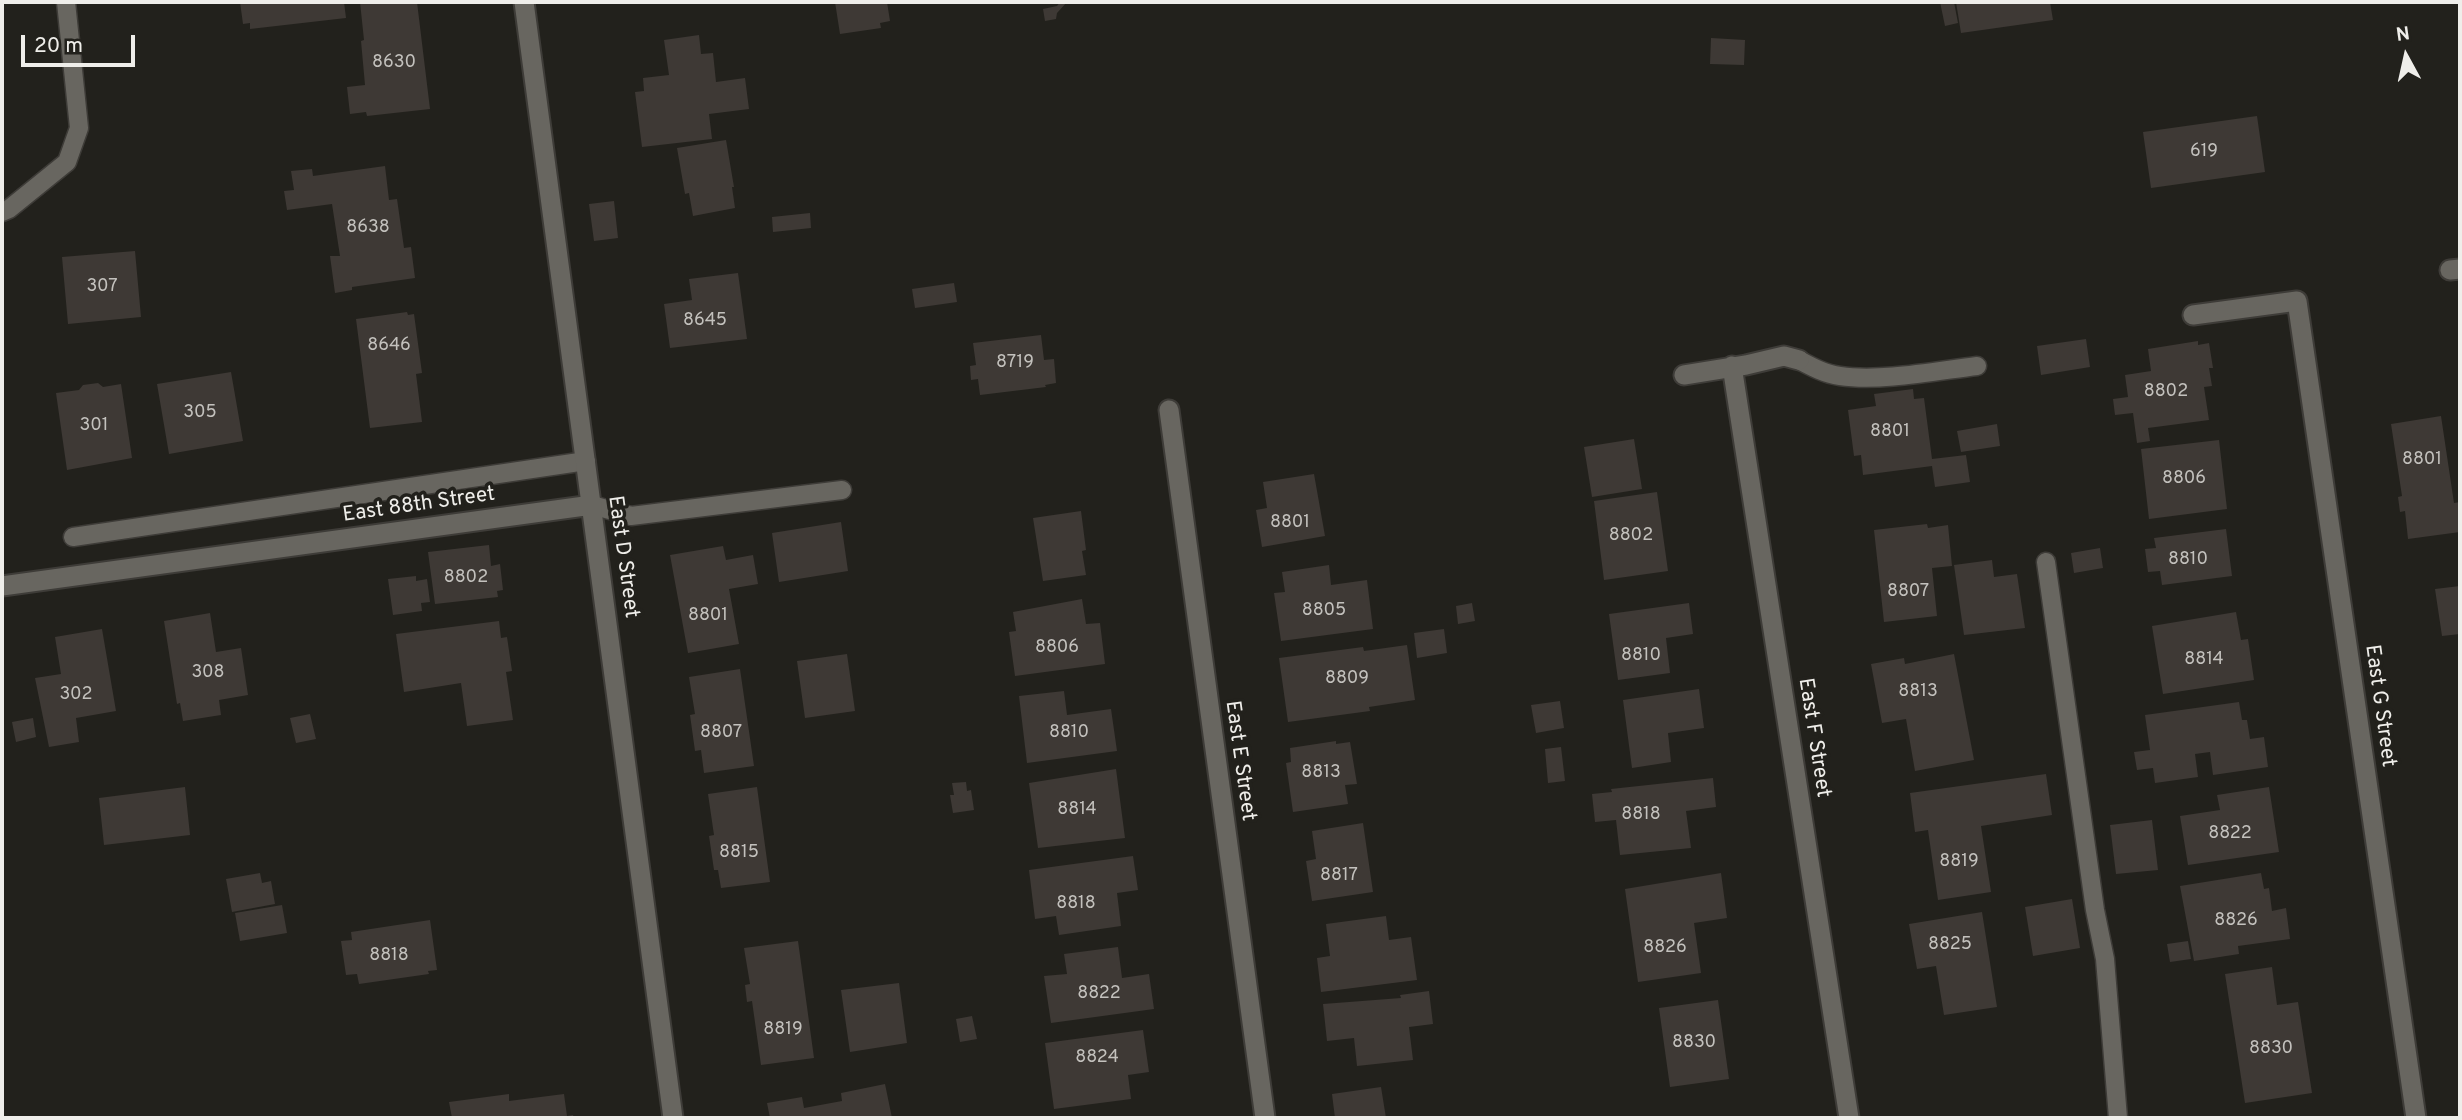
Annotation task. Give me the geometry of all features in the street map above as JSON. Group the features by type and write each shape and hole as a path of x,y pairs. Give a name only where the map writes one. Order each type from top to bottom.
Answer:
{"street":[{"name":"East D Street","path":"524,2 673,1118"},
{"name":"East G Street","path":"2193,315 2297,301 2416,1118"},
{"path":"1684,375 1784,356 1799,360"},
{"name":"East F Street","path":"1732,366 1849,1118"},
{"name":"East E Street","path":"1169,410 1265,1118"},
{"name":"East 88th Street","path":"2,586 592,505"}],"lane":[{"path":"2,212 67,162 79,128 66,2"},
{"path":"1799,360 1822,372 1841,377 1889,376 1977,366"},
{"path":"73,537 586,461"},
{"name":"East 88th Street","path":"592,505 631,516 842,490"},
{"path":"2046,562 2095,910 2105,959 2118,1118"}],"building":[{"path":"240,2 344,2 346,18 250,29 250,23 243,24"},
{"path":"360,2 417,2 430,109 367,116 366,112 350,114 347,87 365,85"},
{"path":"835,2 887,2 890,21 880,23 881,28 840,34"},
{"path":"1060,2 1067,2 1057,13 1056,19 1045,21 1043,9 1057,6"},
{"path":"1940,2 1954,2 1958,23 1945,26"},
{"path":"1956,2 2050,2 2053,20 1961,33"},
{"path":"699,35 701,54 713,53 716,82 745,78 749,109 709,114 712,139 642,147 635,92 644,91 643,78 669,75 664,40"},
{"path":"1711,38 1745,40 1744,65 1710,64"},
{"path":"2257,116 2265,172 2151,188 2143,132"},
{"path":"726,140 735,208 693,216 689,193 685,194 677,148"},
{"path":"385,166 389,200 397,199 404,248 411,247 415,278 352,287 352,290 335,293 330,256 340,256 332,204 287,210 284,191 294,190 291,171 312,169 313,176"},
{"path":"614,201 618,238 594,241 589,204"},
{"path":"810,213 811,228 773,232 772,217"},
{"path":"135,251 141,317 68,324 62,257"},
{"path":"738,273 747,339 670,348 664,304 692,300 689,279"},
{"path":"954,283 957,302 915,308 912,289"},
{"path":"407,312 408,315 414,314 422,373 416,374 422,422 370,428 356,319"},
{"path":"1041,335 1044,360 1054,359 1056,383 1045,385 1046,387 980,395 978,379 971,380 970,366 976,365 973,343"},
{"path":"2086,339 2090,367 2041,375 2037,346"},
{"path":"2198,341 2198,345 2209,343 2213,368 2209,368 2212,386 2204,387 2209,420 2148,428 2150,441 2137,443 2133,413 2115,415 2113,399 2128,397 2125,375 2151,371 2148,349"},
{"path":"231,372 243,441 169,454 157,384"},
{"path":"98,383 103,387 121,384 132,458 67,470 56,393 79,390 83,385"},
{"path":"1913,389 1914,399 1924,398 1932,459 1966,455 1970,482 1935,487 1932,466 1863,475 1861,455 1854,456 1848,410 1876,406 1874,394"},
{"path":"2441,416 2454,503 2460,502 2460,532 2408,539 2405,511 2400,512 2398,497 2402,496 2391,424"},
{"path":"1997,424 2000,446 1961,452 1957,431"},
{"path":"1634,439 1642,489 1592,497 1584,447"},
{"path":"2219,440 2227,509 2149,519 2141,449"},
{"path":"1314,474 1325,536 1262,547 1256,510 1267,508 1263,482"},
{"path":"1657,492 1668,571 1604,580 1594,501"},
{"path":"1081,511 1086,550 1082,551 1086,575 1043,581 1033,518"},
{"path":"841,522 848,571 779,582 772,533"},
{"path":"1927,524 1928,528 1948,525 1952,566 1932,568 1937,616 1884,622 1874,530"},
{"path":"2226,529 2232,576 2162,585 2160,571 2148,572 2145,549 2156,548 2154,538"},
{"path":"489,545 491,566 500,564 503,590 497,591 498,597 435,604 428,552"},
{"path":"723,546 726,560 753,555 758,584 729,589 739,644 688,653 670,555"},
{"path":"2100,548 2103,568 2074,573 2071,553"},
{"path":"1992,560 1994,577 2017,574 2025,628 1964,635 1954,565"},
{"path":"1329,565 1331,585 1367,580 1373,629 1281,641 1274,593 1285,592 1282,572"},
{"path":"416,576 416,581 427,579 430,602 421,603 422,611 393,615 388,579"},
{"path":"2460,586 2460,634 2442,636 2435,589"},
{"path":"1082,599 1086,624 1100,623 1105,664 1015,676 1009,632 1016,631 1013,612"},
{"path":"1472,603 1475,621 1458,624 1456,606"},
{"path":"1689,603 1693,634 1666,638 1670,673 1618,680 1609,614"},
{"path":"2236,612 2241,640 2248,639 2254,680 2163,694 2152,626"},
{"path":"210,613 216,652 241,648 248,695 219,700 221,715 183,721 180,703 177,704 164,621"},
{"path":"499,621 501,638 507,637 512,671 506,672 513,720 467,726 461,683 404,692 396,634"},
{"path":"102,629 116,711 76,718 79,742 49,747 35,678 61,674 55,637"},
{"path":"1444,629 1447,653 1417,658 1414,633"},
{"path":"1407,645 1415,700 1369,707 1370,711 1288,722 1279,658 1363,647 1364,651"},
{"path":"847,654 855,711 805,718 797,661"},
{"path":"1954,654 1974,760 1915,771 1906,719 1882,723 1871,664 1904,658 1905,664"},
{"path":"740,669 754,766 704,773 701,750 695,751 690,715 695,714 689,677"},
{"path":"1699,689 1704,728 1668,733 1671,762 1632,768 1623,700"},
{"path":"1064,691 1067,715 1111,709 1117,751 1027,763 1019,696"},
{"path":"1560,701 1564,728 1536,733 1531,705"},
{"path":"2239,702 2242,720 2247,720 2250,739 2264,737 2268,767 2213,775 2210,752 2195,754 2198,777 2155,783 2153,768 2137,770 2134,752 2150,750 2145,715"},
{"path":"310,714 316,739 296,743 290,718"},
{"path":"33,718 36,737 16,742 12,722"},
{"path":"1336,741 1336,744 1350,742 1357,784 1345,785 1348,804 1293,812 1286,763 1291,762 1290,748"},
{"path":"1561,747 1565,781 1548,783 1545,749"},
{"path":"1116,769 1125,838 1038,848 1029,783"},
{"path":"2046,774 2052,815 1981,826 1991,892 1938,900 1928,830 1915,832 1910,793"},
{"path":"1713,778 1716,807 1686,811 1691,848 1620,855 1616,820 1595,822 1592,794 1612,792 1611,789"},
{"path":"966,782 967,791 971,790 974,810 953,813 950,795 954,795 952,783"},
{"path":"185,787 190,835 104,845 99,798"},
{"path":"757,787 770,882 721,888 718,870 714,870 709,836 714,835 708,794"},
{"path":"2269,787 2279,852 2188,865 2180,816 2220,810 2217,795"},
{"path":"2152,820 2158,870 2116,874 2110,825"},
{"path":"1363,823 1373,892 1312,901 1306,861 1316,859 1312,831"},
{"path":"1133,856 1138,890 1117,893 1121,926 1059,935 1056,916 1035,919 1029,870"},
{"path":"260,873 262,883 271,881 275,904 232,912 226,879"},
{"path":"1721,873 1727,918 1694,923 1701,973 1638,982 1625,889"},
{"path":"2261,873 2264,889 2269,888 2272,911 2286,908 2290,939 2238,946 2239,954 2194,961 2180,886"},
{"path":"2072,899 2080,948 2033,956 2025,907"},
{"path":"282,905 287,933 240,941 235,913"},
{"path":"1982,912 1997,1007 1944,1015 1936,966 1917,969 1909,924"},
{"path":"1386,916 1389,940 1411,937 1417,980 1321,992 1317,958 1330,956 1326,924"},
{"path":"430,920 437,970 428,971 429,974 359,984 357,974 346,975 341,941 352,940 351,932"},
{"path":"798,941 814,1058 761,1065 752,1001 747,1002 745,985 750,984 744,948"},
{"path":"2188,941 2191,959 2170,962 2167,944"},
{"path":"1118,947 1122,978 1149,974 1154,1009 1051,1023 1044,976 1067,974 1064,954"},
{"path":"2272,967 2277,1005 2298,1002 2312,1093 2245,1103 2225,974"},
{"path":"899,983 907,1043 850,1052 841,990"},
{"path":"1429,991 1433,1024 1409,1027 1413,1060 1357,1066 1354,1038 1327,1041 1323,1004 1401,998 1400,995"},
{"path":"1718,1000 1729,1079 1670,1087 1659,1008"},
{"path":"972,1016 977,1039 960,1042 956,1019"},
{"path":"1143,1030 1149,1072 1128,1075 1131,1099 1054,1109 1045,1043"},
{"path":"885,1084 892,1118 770,1118 767,1103 802,1097 804,1108 842,1101 841,1093"},
{"path":"1381,1087 1386,1118 1335,1118 1332,1094"},
{"path":"509,1094 509,1101 564,1094 567,1116 573,1115 574,1118 452,1118 449,1102"}]}
